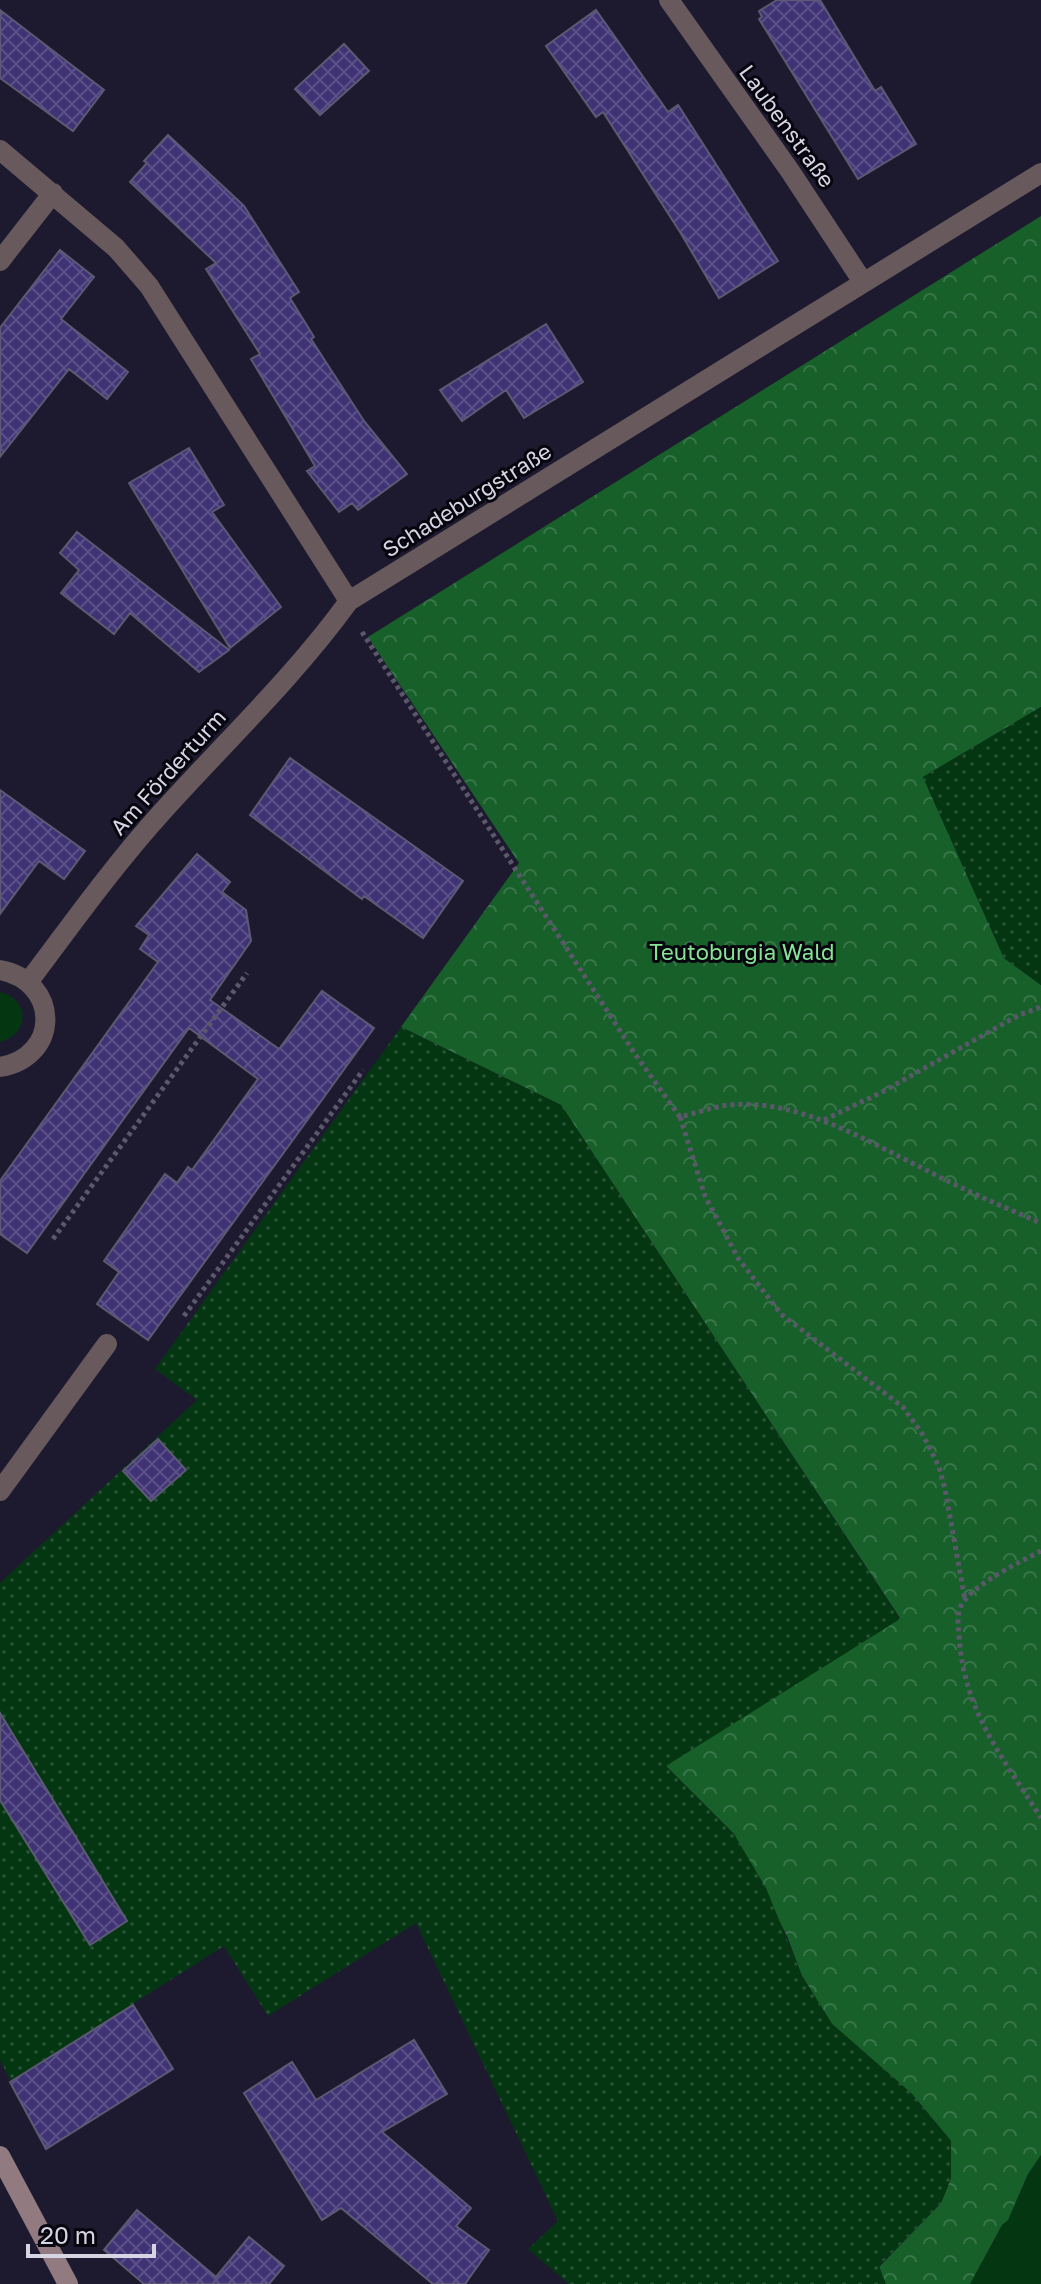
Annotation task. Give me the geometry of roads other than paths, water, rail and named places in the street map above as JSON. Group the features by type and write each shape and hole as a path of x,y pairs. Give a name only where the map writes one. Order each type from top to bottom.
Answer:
{"street":[{"name":"Laubenstraße","path":"669,0 798,182 863,282"},
{"path":"0,150 116,248 149,286 349,601"},
{"name":"Schadeburgstraße","path":"349,601 1041,173"},
{"path":"0,261 53,193"},
{"name":"Am Förderturm","path":"29,981 134,845 317,645 349,601"},
{"path":"0,970 16,973 29,981 38,991 46,1019 38,1045 27,1057 0,1067"},
{"path":"0,1491 107,1344"},
{"path":"0,2156 68,2284"}],"park label":[{"name":"Teutoburgia Wald","path":"742,952"}]}
